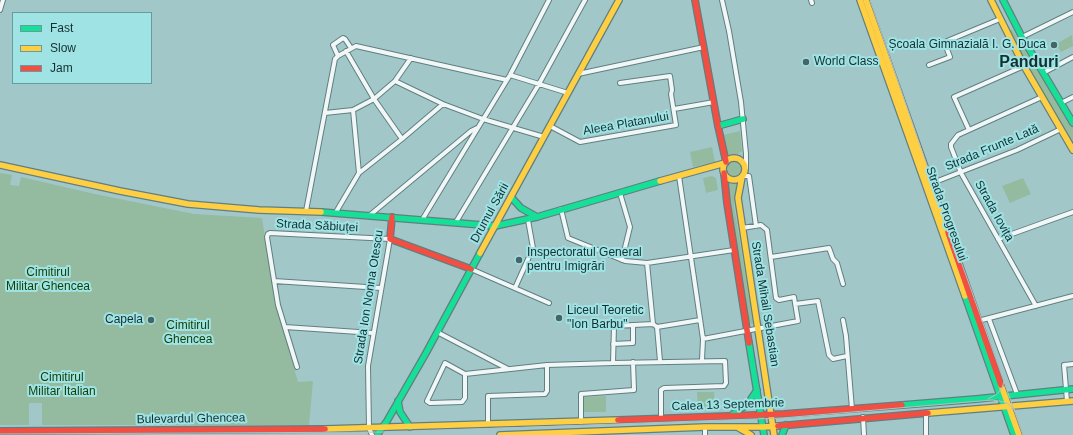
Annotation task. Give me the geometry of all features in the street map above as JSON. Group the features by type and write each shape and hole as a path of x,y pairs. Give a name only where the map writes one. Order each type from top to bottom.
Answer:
{"main road":[{"name":"Drumul Sării","path":"377,435 438,332 619,0"},
{"path":"695,0 725,163 724,172"},
{"name":"Strada Progresului","path":"860,0 870,20 1006,407 1014,435"},
{"name":"Strada Progresului","path":"866,0 870,20"},
{"path":"991,0 1024,66 1073,150"},
{"path":"1003,0 1015,25 1073,123"},
{"path":"1005,29 1015,25"},
{"path":"718,126 743,119"},
{"path":"0,165 188,204 259,210 336,212 495,226 537,218 561,209 620,193 716,165 725,163 730,159 737,158 743,162 746,168 740,179 732,180 716,165"},
{"name":"Strada Mihail Sebastian","path":"724,172 734,250 764,435"},
{"name":"Strada Mihail Sebastian","path":"743,176 738,198 774,435"},
{"path":"511,197 521,208 537,218"},
{"name":"Strada Ion Nonna Otescu","path":"390,239 392,217"},
{"path":"390,239 472,269"},
{"path":"732,415 747,405 757,389"},
{"name":"Calea 13 Septembrie","path":"382,428 761,415 852,409 1070,390"},
{"path":"398,401 403,418 410,427"},
{"name":"Calea 13 Septembrie","path":"500,435 705,427 763,427 863,417 1070,401"},
{"name":"Strada Progresului","path":"1006,407 1019,435"},
{"path":"782,435 786,424"},
{"path":"737,427 751,435"},
{"name":"Bulevardul Ghencea","path":"0,431 8,433 151,433 382,428"}],"street":[{"path":"0,10 2,0"},
{"path":"422,220 510,75 549,0"},
{"path":"456,222 539,84 585,0"},
{"path":"722,0 730,38 743,119 746,168"},
{"path":"1022,37 1073,12"},
{"path":"929,65 950,57 946,46 947,40 1000,19"},
{"path":"338,56 333,45 343,38 351,48"},
{"path":"306,211 335,59 338,56 356,46 507,80"},
{"path":"578,74 704,47"},
{"path":"346,51 374,99 402,139"},
{"path":"1043,73 1073,57"},
{"path":"325,112 353,110 374,99 395,81 411,58"},
{"path":"1024,66 954,97 969,130 1042,97"},
{"path":"510,75 568,93"},
{"path":"620,83 670,76 674,109"},
{"path":"395,81 443,104 483,119 544,137"},
{"path":"1061,103 1073,97"},
{"name":"Aleea Platanului","path":"550,126 580,142 676,125 674,109 714,102"},
{"path":"336,212 359,173 443,104"},
{"path":"353,110 359,173"},
{"path":"370,215 471,131 477,128"},
{"name":"Strada Frunte Lată","path":"927,185 1017,150 1061,129"},
{"name":"Strada Iovița","path":"969,130 958,135 951,144 951,147 961,173 1036,306"},
{"path":"679,176 703,339 702,360"},
{"path":"743,176 749,176 756,226"},
{"path":"620,193 630,227 623,260"},
{"path":"561,209 568,238 623,260 647,263 734,250"},
{"path":"998,239 1073,212"},
{"path":"515,288 533,248 528,220"},
{"path":"703,339 798,321 794,297 779,300 776,298 767,230 761,225 742,228"},
{"name":"Strada Săbiuței","path":"274,281 267,237 270,233 390,239"},
{"name":"Strada Ion Nonna Otescu","path":"369,428 368,366 390,239"},
{"path":"771,257 829,248 833,259 837,263 844,284"},
{"path":"647,263 660,361"},
{"path":"472,269 549,303"},
{"path":"297,367 278,305 274,281 381,288"},
{"path":"976,322 1073,296"},
{"path":"795,304 818,301 829,355 833,359 847,356"},
{"path":"988,319 1017,394"},
{"path":"613,362 614,326 655,326 700,320"},
{"path":"843,320 846,336 852,409"},
{"path":"613,344 633,343 633,325"},
{"path":"285,327 373,333"},
{"path":"438,332 508,370"},
{"path":"465,374 465,398 462,402 428,402 427,399 445,363 465,374 547,366 613,362 702,360 725,361 724,386 664,388 661,390 661,419"},
{"path":"581,422 581,394 634,390 633,362"},
{"path":"1070,401 1070,390 1064,365 1073,364"},
{"path":"488,424 488,396 545,394 547,391 547,366"},
{"path":"926,413 926,435"},
{"path":"863,417 864,435"},
{"path":"705,427 705,435"},
{"path":"369,428 372,435"}],"green space":[{"path":"1012,29 1073,128 1073,144 1014,43 1009,31"},
{"path":"1072,35 1073,46 1061,52 1056,44"},
{"path":"740,131 742,151 738,154 729,154 726,152 723,135"},
{"path":"712,147 715,162 693,167 690,152"},
{"path":"734,161 740,163 742,169 740,175 734,177 728,175 726,169 728,163"},
{"name":"Cimitirul Ghencea","path":"0,173 12,175 10,185 19,186 21,177 194,214 262,218 275,302 298,382 313,381 309,425 42,425 42,403 29,403 29,425 0,425"},
{"path":"712,176 716,178 718,190 706,193 703,178"},
{"path":"1023,178 1031,194 1010,203 1002,186"},
{"path":"728,181 738,183 734,198 734,205 752,324 749,323"},
{"path":"697,392 714,392 715,410 698,411"},
{"path":"606,396 606,412 584,412 584,397"}],"tram line":[{"path":"870,0 933,183 1023,435"},
{"path":"988,399 997,394 1002,388 1004,381"},
{"path":"0,434 393,432 782,418 992,400 1007,403 1017,412"}],"traffic: fast":[{"path":"1003,0 1022,37 1073,123"},
{"path":"718,126 743,119"},
{"path":"321,212 495,226 537,217 660,181"},
{"path":"511,197 521,208 537,217"},
{"path":"377,435 387,421 426,353 480,253"},
{"path":"965,296 1014,435"},
{"path":"749,343 764,435"},
{"path":"902,405 1073,389"},
{"path":"733,414 747,405 757,390"},
{"path":"398,401 400,412 410,427"},
{"path":"782,435 786,425"}],"traffic: slow":[{"path":"480,253 619,0"},
{"path":"860,0 965,296"},
{"path":"866,0 948,232"},
{"path":"991,0 1024,66 1073,150"},
{"path":"734,158 742,161 745,169 742,177 734,180 726,177 723,169 726,161 734,158"},
{"path":"660,181 725,163"},
{"path":"0,165 188,204 259,210 321,212"},
{"path":"742,177 738,198 774,435"},
{"path":"1001,385 1019,435"},
{"path":"928,413 1073,401"},
{"path":"325,429 618,420"},
{"path":"500,435 705,427 778,426"},
{"path":"739,428 751,435"}],"traffic: jam":[{"path":"695,0 726,162"},
{"path":"724,173 727,203 749,343"},
{"path":"392,217 390,239 471,269"},
{"path":"948,232 1001,385"},
{"path":"618,420 784,414 902,405"},
{"path":"778,426 928,413"},
{"path":"0,431 325,429"}],"place":[{"name":"Școala Gimnazială I. G. Duca","path":"1054,45"},
{"name":"World Class","path":"806,62"},
{"name":"Inspectoratul General pentru Imigrări","path":"519,260"},
{"name":"Liceul Teoretic \"Ion Barbu\"","path":"559,318"},
{"name":"Capela","path":"151,320"}],"district":[{"name":"Panduri","path":"1029,63"}],"park label":[{"name":"Cimitirul Militar Ghencea","path":"48,280"},
{"name":"Cimitirul Militar Italian","path":"62,385"}]}
